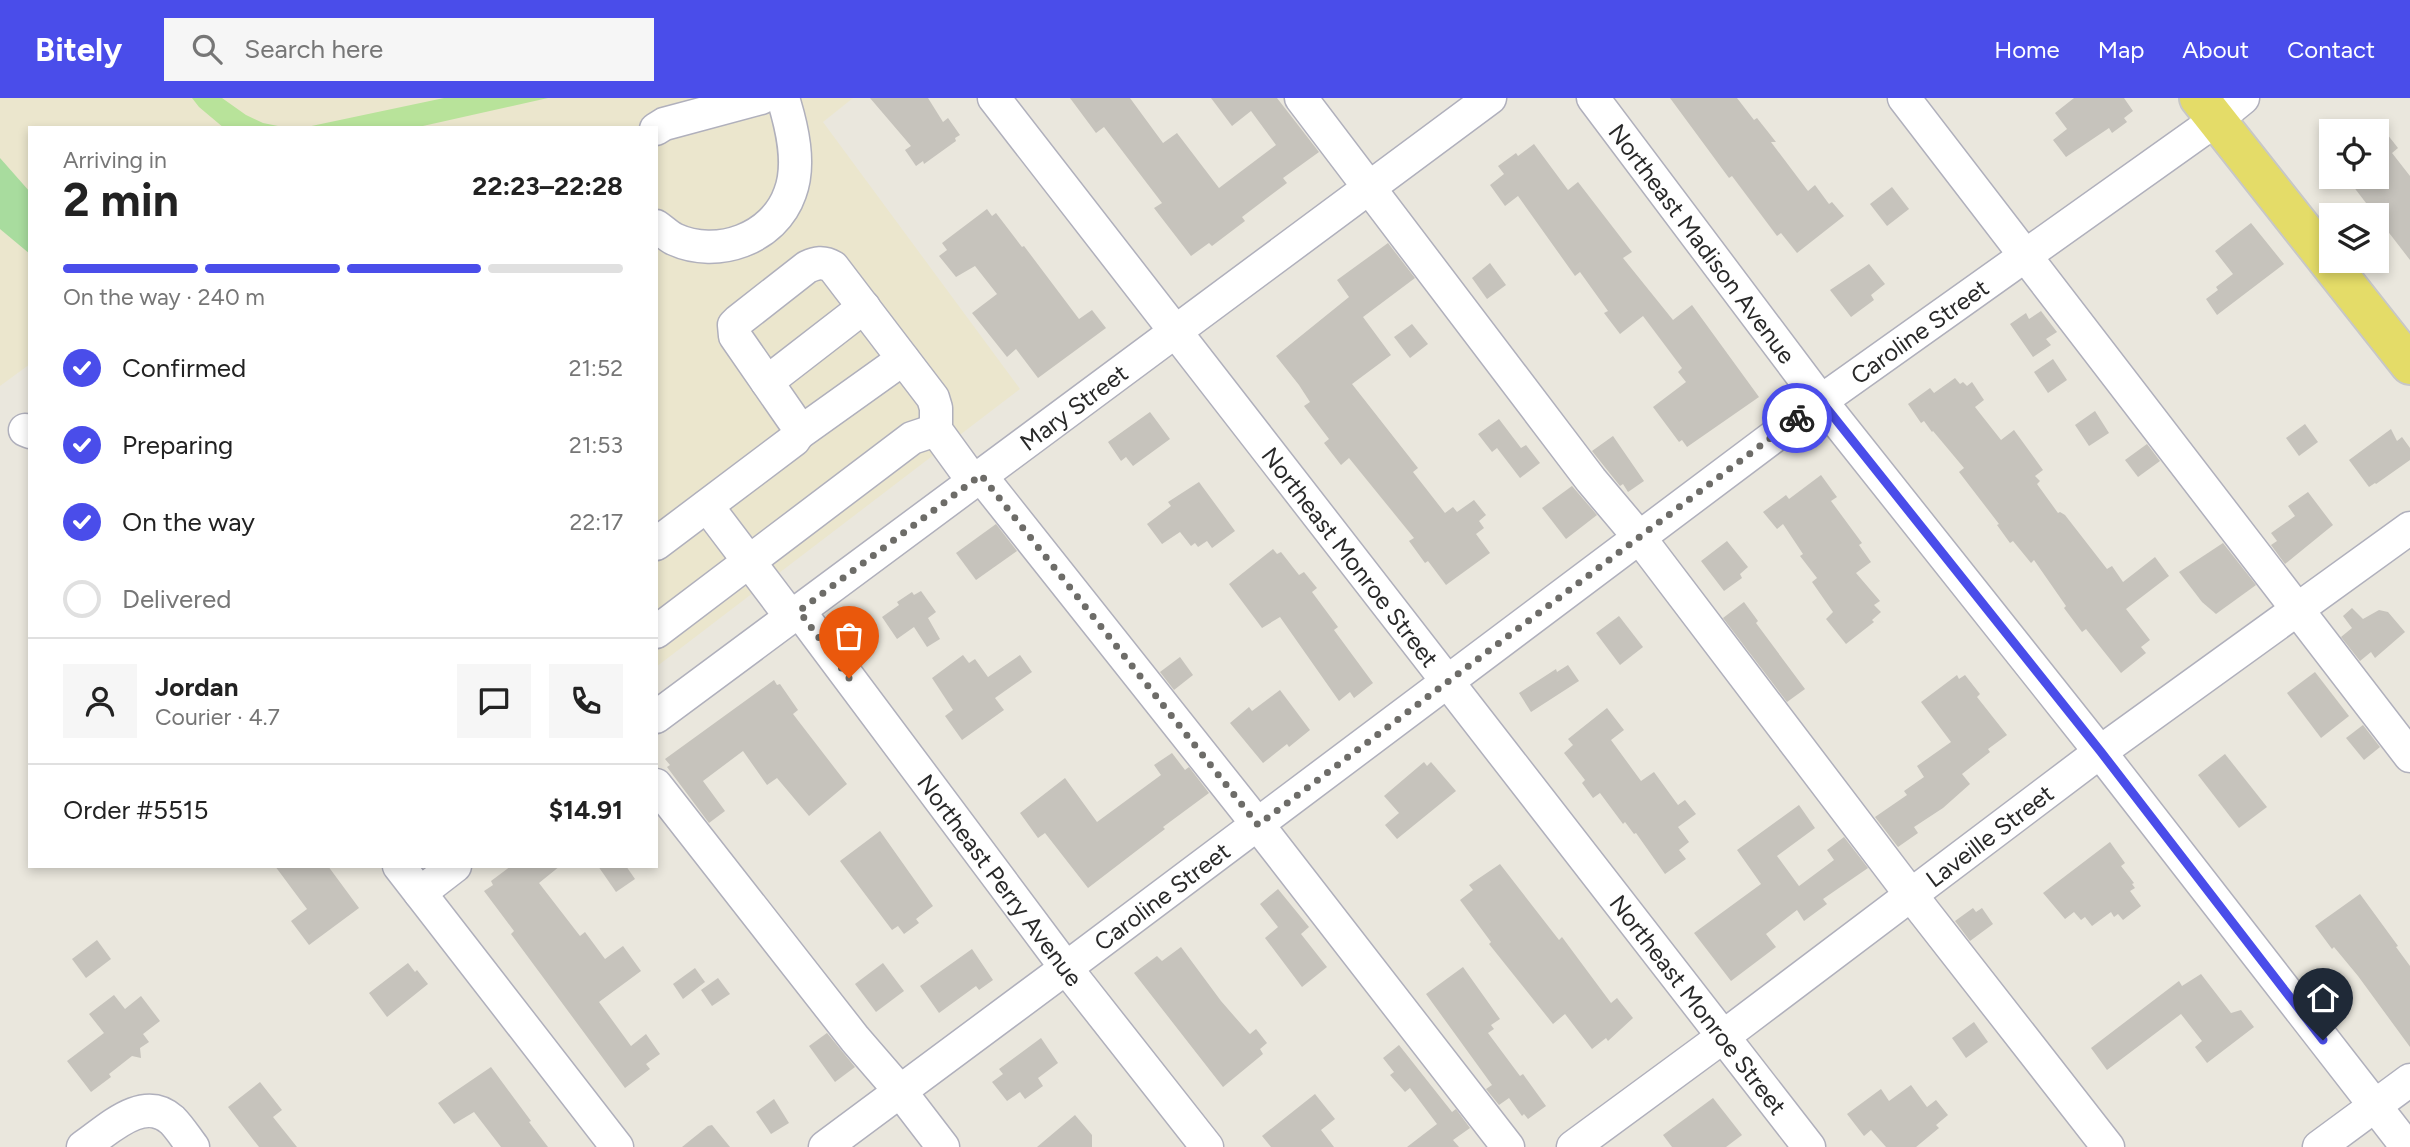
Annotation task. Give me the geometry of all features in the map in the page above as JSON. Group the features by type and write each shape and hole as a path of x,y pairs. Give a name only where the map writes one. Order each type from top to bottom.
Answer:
{"main road":[{"path":"2220,105 2410,365"}],"street":[{"path":"658,127 761,98"},
{"path":"658,227 673,238 704,247 734,245 766,228 783,210 791,192 794,174 790,121 783,98"},
{"name":"Northeast Monroe Street","path":"994,98 1809,1147"},
{"path":"1301,98 1591,480 1640,537 1911,895 2108,1147"},
{"name":"Mary Street","path":"658,716 1490,98"},
{"name":"Northeast Madison Avenue","path":"1593,98 1821,401 2101,752 2407,1147"},
{"path":"1904,98 2410,756"},
{"name":"Caroline Street","path":"832,1145 900,1091 1821,401 2026,255 2220,105"},
{"path":"799,434 796,424 735,336 734,324 797,275 816,263 827,263 833,267 933,398 936,430 1258,825 1508,1147"},
{"path":"767,382 864,307"},
{"path":"658,543 799,434 903,359"},
{"path":"658,631 912,438 936,430"},
{"name":"Northeast Perry Avenue","path":"707,506 795,614 1207,1147"},
{"name":"Laveille Street","path":"1573,1147 2101,752 2410,528"},
{"path":"658,788 943,1147"},
{"path":"401,868 617,1147"},
{"path":"420,892 452,868"},
{"path":"2319,1147 2410,1080"},
{"path":"83,1147 133,1113 149,1111 162,1114 173,1121 193,1147"}],"shaded area":[{"path":"0,98 853,98 823,122 1020,389 658,665 658,126 28,126 28,365 0,386"}],"green space":[{"path":"192,98 222,98 246,115 278,126 222,126"},
{"path":"444,98 548,98 423,126 311,126"},
{"path":"0,158 28,190 28,252 0,229"}],"building":[{"path":"870,98 928,98 943,122 948,118 960,135 955,138 956,141 924,164 923,161 916,166 905,150 911,146"},
{"path":"1070,98 1130,98 1163,143 1177,133 1219,188 1276,145 1251,111 1232,126 1211,98 1277,98 1319,152 1283,178 1287,183 1242,217 1245,221 1212,246 1209,243 1191,256 1154,208 1162,203 1104,127 1096,133"},
{"path":"1670,98 1737,98 1776,142 1771,142 1808,191 1815,185 1829,204 1832,202 1844,216 1797,253 1781,233 1777,236 1732,176 1729,178"},
{"path":"2074,98 2124,98 2133,111 2124,118 2127,122 2112,133 2109,128 2066,157 2053,140 2067,129 2055,113"},
{"path":"2389,137 2398,148 2392,153 2410,176 2410,260 2389,233 2389,203 2366,203 2355,189 2389,189"},
{"path":"1534,144 1568,190 1578,182 1632,252 1623,258 1673,320 1692,305 1759,397 1687,447 1682,440 1679,442 1653,407 1686,382 1678,372 1682,368 1643,316 1620,334 1604,313 1608,311 1580,272 1575,276 1518,196 1505,206 1490,185 1504,174 1498,166"},
{"path":"1892,187 1909,209 1887,226 1870,204"},
{"path":"987,209 992,216 996,213 1022,247 1024,246 1079,319 1092,310 1106,328 1038,378 1016,349 1007,357 972,313 997,294 975,266 956,277 939,256 947,250 942,243"},
{"path":"2251,223 2284,264 2217,315 2206,299 2233,274 2215,251"},
{"path":"1388,243 1415,278 1363,317 1391,355 1352,384 1418,468 1413,472 1445,513 1453,507 1457,512 1474,500 1486,515 1479,521 1484,528 1476,534 1490,553 1446,585 1428,561 1425,563 1409,541 1414,538 1349,458 1341,465 1324,443 1329,439 1304,406 1310,402 1276,356 1349,297 1337,280"},
{"path":"1490,263 1506,285 1487,299 1472,278"},
{"path":"1869,264 1885,284 1871,295 1874,300 1851,317 1830,290"},
{"path":"2041,311 2057,332 2046,339 2051,345 2033,357 2010,324 2026,313 2029,319"},
{"path":"1412,324 1428,344 1410,358 1394,337"},
{"path":"2053,359 2067,380 2048,393 2034,372"},
{"path":"1955,378 1960,384 1963,382 1967,386 1972,382 1984,400 1975,407 2001,440 2014,430 2043,470 2035,476 2040,481 2037,484 2058,513 2065,515 2107,569 2112,566 2123,582 2155,557 2169,576 2126,609 2150,640 2141,647 2146,653 2121,673 2086,629 2082,632 2034,560 2031,563 2013,541 2010,543 1997,525 1999,524 1959,472 1964,468 1924,421 1921,423 1908,404 1930,388 1934,393"},
{"path":"2095,411 2109,433 2089,446 2075,425"},
{"path":"1150,412 1170,439 1133,466 1126,457 1121,461 1108,442"},
{"path":"1499,419 1521,448 1526,445 1540,463 1520,478 1497,448 1492,452 1478,434"},
{"path":"2305,424 2318,442 2299,456 2286,438"},
{"path":"2391,429 2397,441 2402,437 2410,448 2410,460 2369,487 2349,460"},
{"path":"1613,436 1644,481 1628,492 1592,451"},
{"path":"2147,444 2160,461 2138,477 2125,460"},
{"path":"1821,475 1837,497 1831,501 1862,543 1859,545 1871,562 1856,573 1880,601 1874,605 1881,612 1872,620 1874,622 1846,644 1826,619 1833,612 1812,582 1817,578 1800,556 1803,554 1783,524 1777,529 1763,512 1786,495 1789,499"},
{"path":"1199,482 1235,531 1212,548 1207,541 1198,547 1195,543 1191,546 1180,532 1162,544 1147,524 1171,506 1168,502"},
{"path":"1572,486 1597,515 1566,539 1542,508"},
{"path":"2308,492 2333,525 2285,564 2271,545 2277,541 2271,533 2295,516 2288,506"},
{"path":"996,524 1017,551 976,580 956,553"},
{"path":"1727,541 1748,567 1740,574 1742,578 1724,591 1701,561"},
{"path":"2223,543 2256,585 2216,614 2202,602 2179,572"},
{"path":"1273,549 1277,554 1281,552 1299,575 1304,572 1317,588 1312,592 1338,627 1334,630 1373,683 1354,698 1350,692 1339,701 1280,617 1262,628 1229,584"},
{"path":"921,591 936,612 928,618 940,639 927,647 914,627 897,639 882,617 912,592 914,595"},
{"path":"1744,602 1758,621 1756,623 1805,689 1787,702 1723,618"},
{"path":"2352,608 2363,619 2379,610 2388,612 2405,632 2375,658 2371,652 2360,661 2341,637 2352,628 2343,616"},
{"path":"1619,616 1643,647 1620,665 1596,633"},
{"path":"963,655 969,663 975,659 988,677 1020,655 1032,672 995,698 1004,710 962,740 945,716 953,710 932,678"},
{"path":"1180,657 1193,675 1174,690 1160,672"},
{"path":"1568,665 1579,681 1531,712 1519,693 1556,669 1557,672"},
{"path":"2315,672 2349,716 2321,738 2287,693"},
{"path":"1957,675 1959,679 1965,675 1980,694 1977,697 2007,735 1962,774 1970,784 1943,808 1914,827 1918,833 1898,847 1875,817 1907,795 1904,791 1924,777 1917,766 1951,742 1921,702"},
{"path":"774,680 777,685 780,684 798,710 793,714 847,784 809,816 777,778 767,785 743,751 703,781 725,811 709,823 667,767 670,765 665,759"},
{"path":"1280,690 1310,730 1263,763 1230,723 1249,707 1252,711"},
{"path":"1607,708 1624,730 1611,740 1641,781 1654,772 1678,805 1685,800 1696,814 1678,827 1689,842 1679,850 1686,859 1665,874 1636,833 1634,834 1625,822 1623,824 1600,793 1593,798 1582,783 1585,780 1564,753 1573,745 1568,739"},
{"path":"2363,725 2380,747 2364,760 2346,738"},
{"path":"1172,753 1185,770 1189,767 1209,793 1088,888 1045,833 1038,838 1020,813 1065,778 1097,822 1161,775 1154,765"},
{"path":"2225,754 2267,807 2239,828 2198,775"},
{"path":"1424,762 1427,766 1431,762 1456,791 1397,839 1385,825 1399,813 1384,796"},
{"path":"1799,805 1815,828 1777,856 1799,886 1834,860 1827,850 1844,837 1868,868 1823,899 1827,904 1804,921 1797,910 1766,934 1776,947 1731,981 1694,933 1761,884 1737,850"},
{"path":"880,831 933,906 916,919 919,923 904,934 898,926 892,930 840,861"},
{"path":"2110,842 2125,863 2121,866 2135,888 2130,891 2141,906 2123,920 2118,914 2114,917 2111,912 2092,926 2085,917 2081,920 2074,912 2065,919 2043,893"},
{"path":"1500,864 1559,940 1562,937 1611,1003 1617,998 1633,1018 1608,1041 1606,1038 1592,1049 1565,1014 1553,1024 1489,944 1491,942 1460,900 1473,890 1469,885"},
{"path":"276,868 329,868 359,908 309,945 291,921 307,909"},
{"path":"508,868 558,868 539,883 580,936 585,932 605,959 623,946 641,971 599,1002 631,1046 646,1034 660,1054 646,1064 650,1069 625,1088 511,934 514,931 484,891 493,885 491,881"},
{"path":"599,868 627,868 635,879 616,892"},
{"path":"1278,889 1309,927 1301,934 1327,967 1302,987 1265,938 1278,927 1260,904"},
{"path":"2360,894 2410,966 2410,1047 2358,976 2334,947 2332,949 2315,926"},
{"path":"1973,908 1976,912 1982,908 1993,924 1970,941 1955,921"},
{"path":"97,940 111,959 86,978 72,959"},
{"path":"1181,947 1248,1032 1250,1034 1256,1029 1267,1043 1260,1049 1263,1054 1223,1087 1134,973 1157,956 1162,961"},
{"path":"972,949 993,980 979,990 976,986 939,1013 920,986"},
{"path":"408,963 428,984 387,1017 369,993"},
{"path":"883,963 904,991 876,1012 855,984"},
{"path":"1463,967 1500,1019 1491,1025 1494,1029 1488,1033 1546,1106 1528,1119 1524,1114 1522,1116 1509,1098 1499,1105 1486,1089 1492,1085 1426,994"},
{"path":"695,968 705,982 683,999 673,984"},
{"path":"2201,974 2231,1013 2241,1010 2254,1027 2207,1063 2195,1047 2202,1041 2181,1014 2107,1070 2091,1048 2179,981 2182,986"},
{"path":"718,978 730,994 712,1006 701,990"},
{"path":"114,995 125,1009 141,996 160,1021 143,1034 149,1042 140,1048 141,1058 132,1056 91,1092 67,1061 104,1033 89,1014"},
{"path":"1974,1022 1988,1042 1966,1058 1952,1038"},
{"path":"827,1033 855,1067 835,1082 809,1046"},
{"path":"1041,1038 1058,1063 1038,1078 1043,1086 1025,1099 1020,1092 1007,1101 992,1082 1003,1074 999,1069"},
{"path":"1399,1045 1452,1112 1456,1109 1470,1128 1453,1140 1459,1147 1407,1147 1437,1124 1410,1088 1405,1092 1390,1075 1394,1072 1383,1058"},
{"path":"491,1067 548,1147 501,1147 474,1112 454,1124 438,1103"},
{"path":"260,1082 282,1110 273,1117 297,1147 259,1147 228,1107"},
{"path":"1911,1085 1927,1107 1936,1100 1948,1115 1936,1125 1939,1128 1916,1147 1886,1147 1871,1130 1864,1136 1847,1114 1881,1089 1889,1101"},
{"path":"1315,1094 1335,1119 1321,1130 1334,1147 1271,1147 1262,1136"},
{"path":"1713,1098 1742,1135 1726,1147 1672,1147 1663,1135"},
{"path":"774,1099 789,1123 771,1134 756,1112"},
{"path":"1075,1115 1092,1135 1092,1147 1037,1147"},
{"path":"712,1125 730,1147 682,1147 708,1126"}],"way so far":[{"path":"849,678 799,611 981,475 1258,825 1797,418"}],"route":[{"path":"1797,418 1821,401 2101,752 2323,1040"}]}
